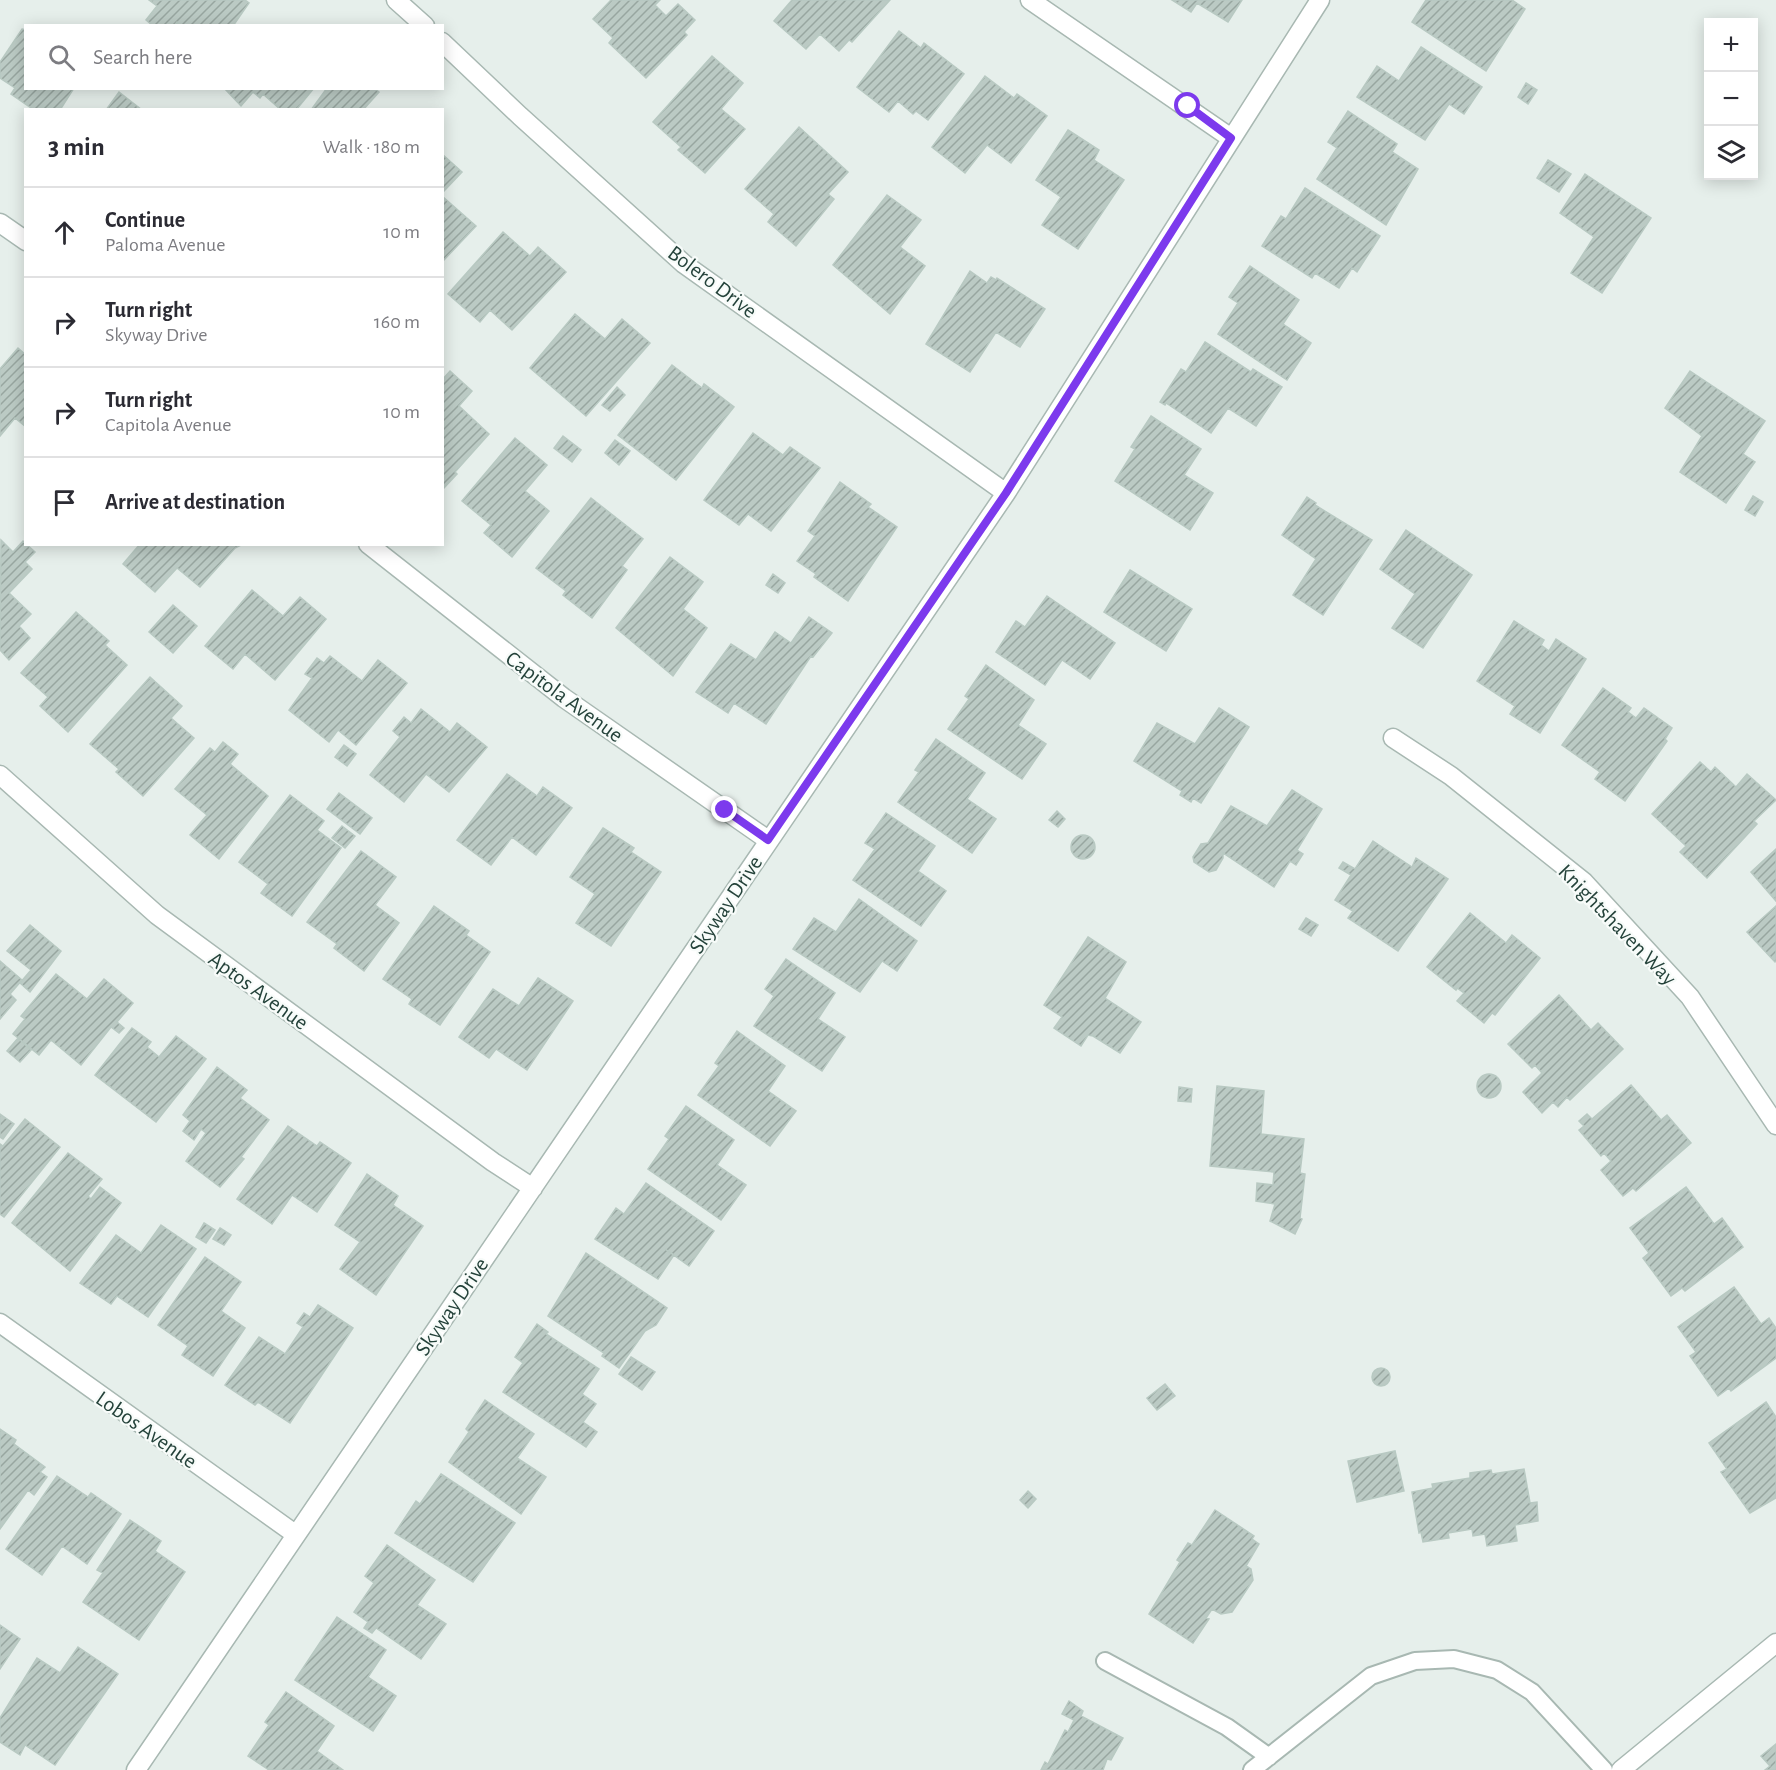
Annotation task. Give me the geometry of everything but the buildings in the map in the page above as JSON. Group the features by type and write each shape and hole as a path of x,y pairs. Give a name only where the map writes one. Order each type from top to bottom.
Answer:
{"street":[{"path":"396,0 423,24"},
{"path":"1030,0 1231,138"},
{"name":"Skyway Drive","path":"136,1770 1006,493 1320,0"},
{"name":"Bolero Drive","path":"444,44 684,264 1006,493"},
{"path":"0,223 24,240"},
{"name":"Capitola Avenue","path":"371,546 564,698 768,840"},
{"name":"Knightshaven Way","path":"1393,738 1450,776 1584,882 1690,998 1776,1125"},
{"name":"Aptos Avenue","path":"0,776 157,915 493,1162 533,1188"},
{"name":"Lobos Avenue","path":"0,1323 295,1534"},
{"path":"1621,1770 1776,1643"}],"lane":[{"path":"1252,1770 1371,1677 1415,1661 1454,1659 1497,1670 1532,1692 1604,1770"},
{"path":"1105,1661 1227,1726 1269,1757"}],"route":[{"path":"725,810 768,840 1006,493 1231,138 1188,106"}]}
